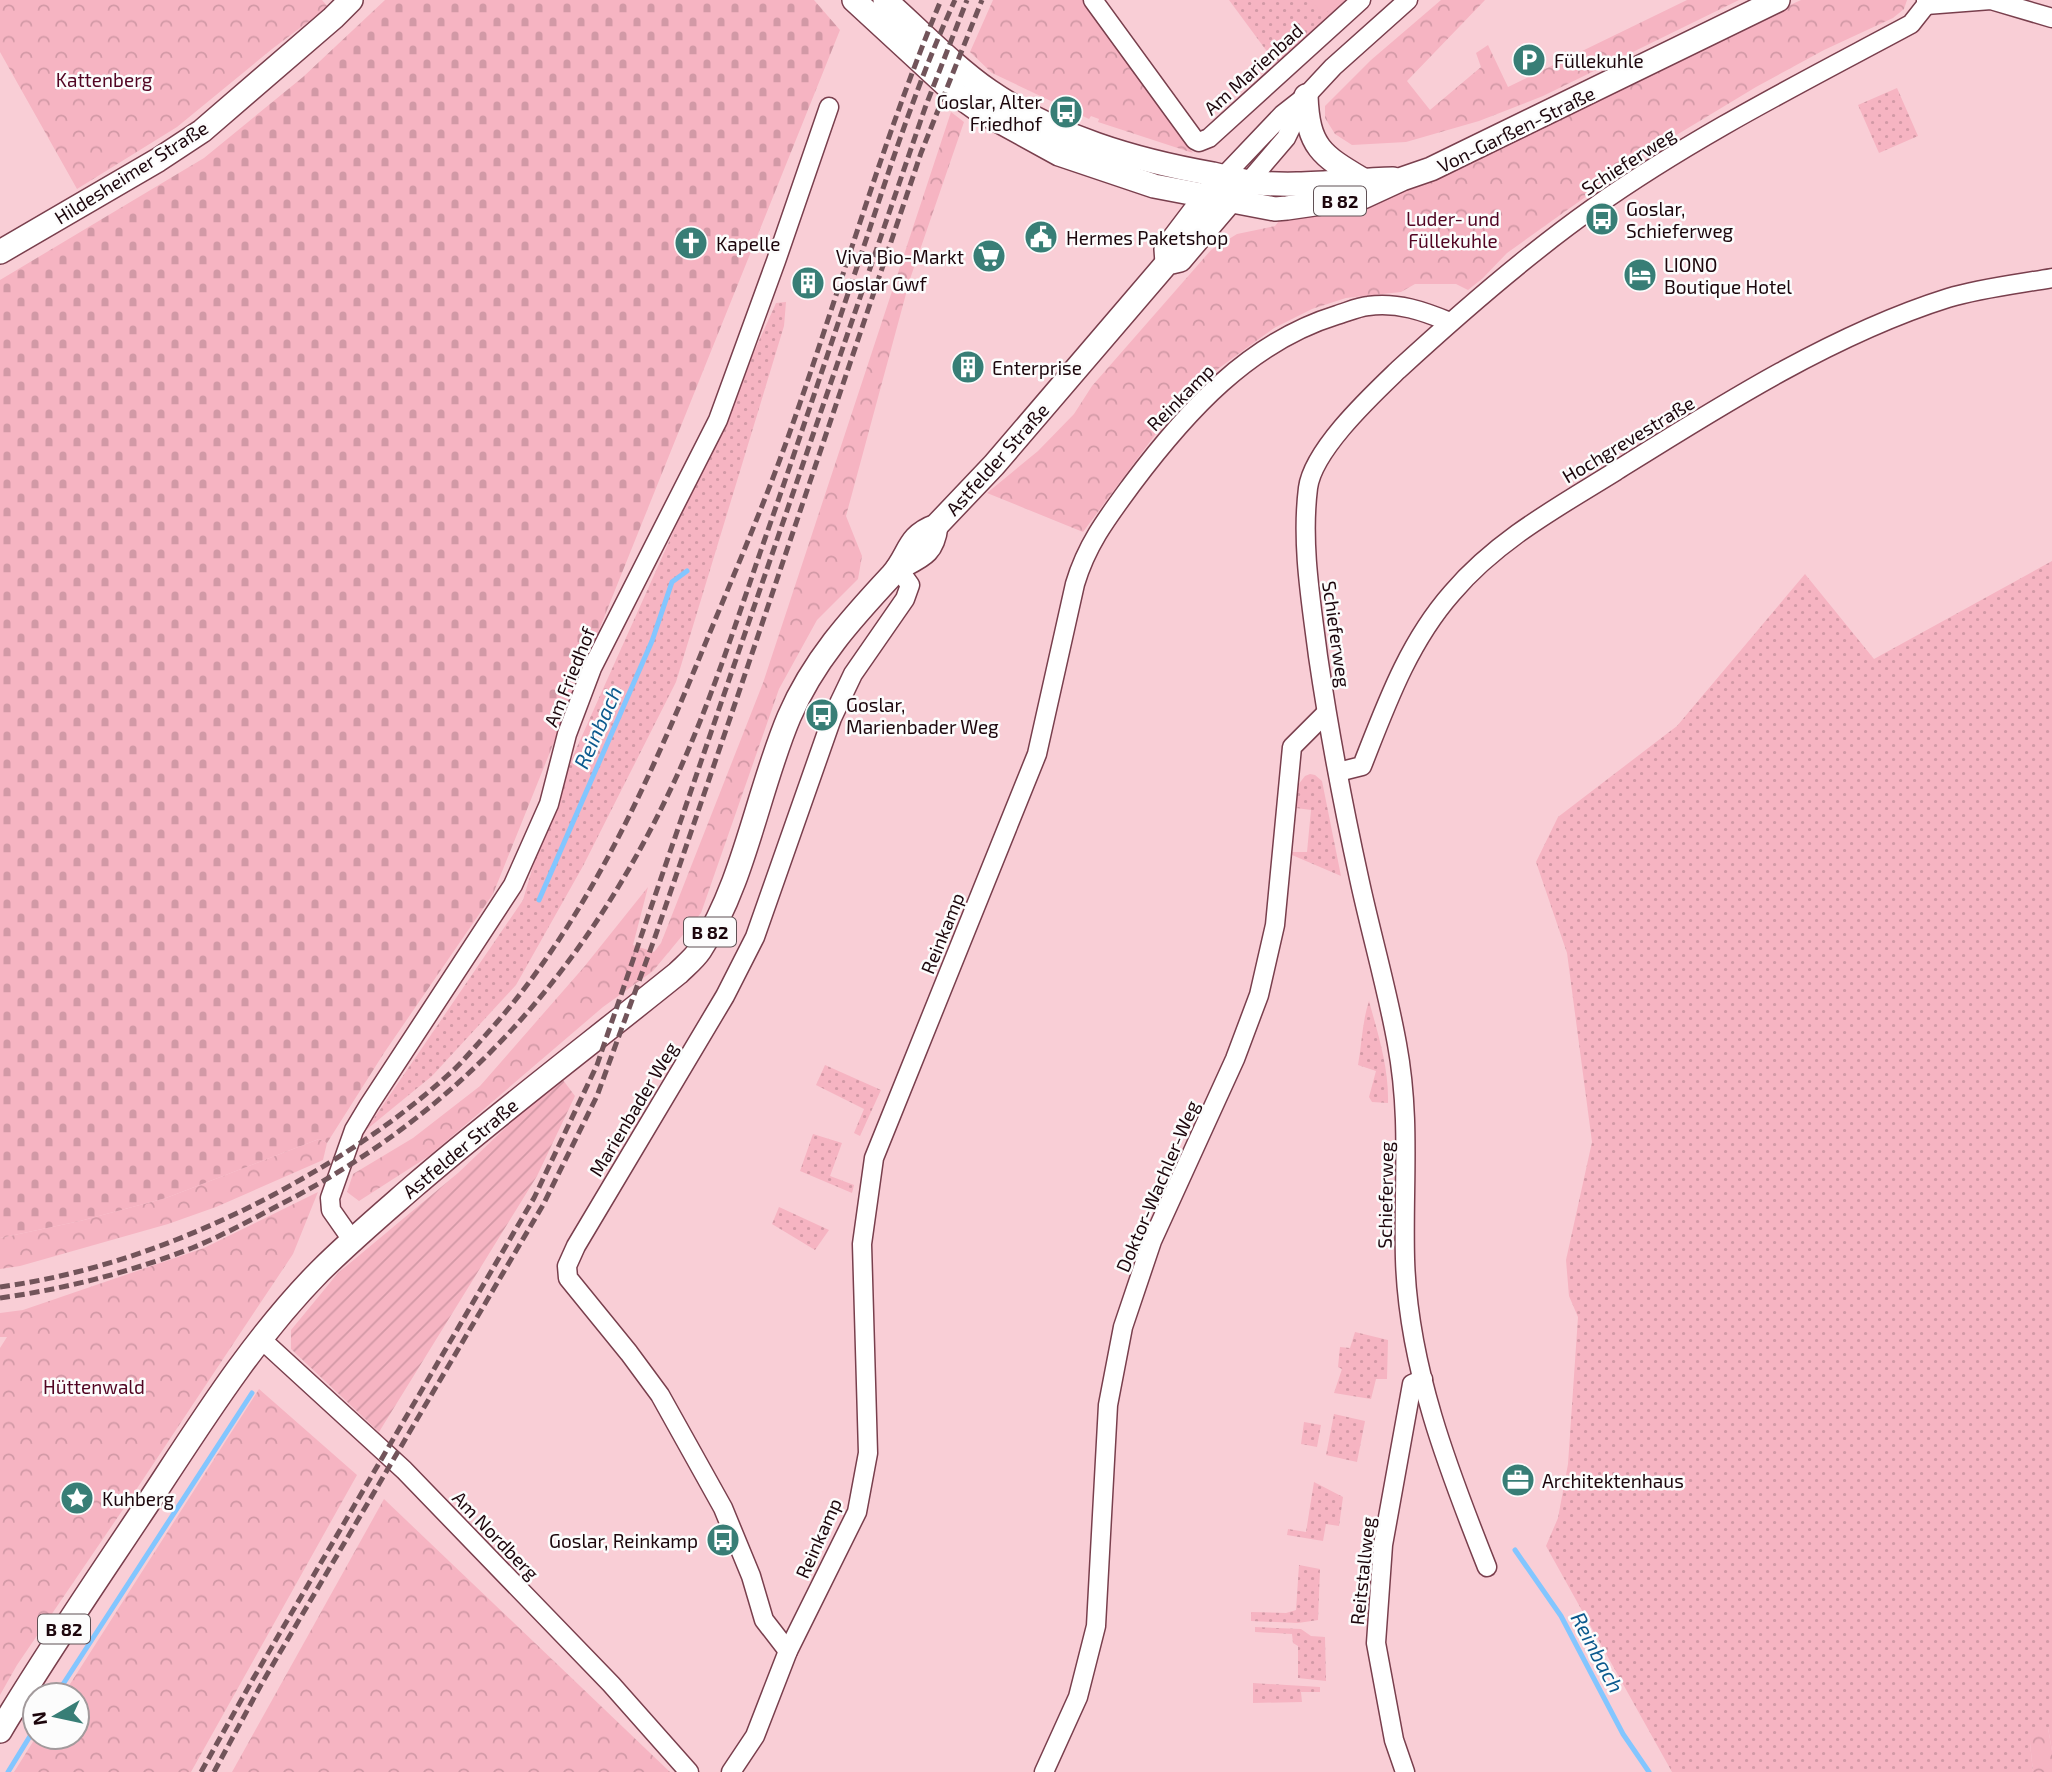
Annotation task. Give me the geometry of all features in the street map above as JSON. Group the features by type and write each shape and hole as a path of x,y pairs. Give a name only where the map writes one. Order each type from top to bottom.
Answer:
{"main road":[{"name":"Hildesheimer Straße","path":"0,252 158,160 202,131 333,19 351,0"},
{"name":"Von-Garßen-Straße","path":"853,0 956,94 1028,139 1059,154 1154,186 1275,209 1363,197 1402,179 1431,170 1779,0"},
{"name":"Von-Garßen-Straße","path":"885,0 973,78 1027,113 1067,134 1116,152 1159,164 1249,182 1296,184 1402,179"},
{"name":"B 82","path":"1306,96 1307,116 1317,145 1330,160 1363,180"},
{"name":"Astfelder Straße","path":"1167,263 1166,249 1205,196 1224,176"},
{"name":"Astfelder Straße","path":"0,1731 80,1604 214,1403 261,1339 299,1294 352,1240 525,1092 657,990 698,953 722,909 789,718 808,678 848,623 898,568 923,555 934,542 936,526 1011,445 1167,263 1180,260 1231,200"}],"street":[{"name":"Am Marienbad","path":"1093,0 1195,139 1203,141 1361,0"},
{"name":"Astfelder Straße","path":"1224,176 1283,114 1306,96 1333,67 1408,0"},
{"path":"1926,2 1991,0 2052,18"},
{"name":"Schieferweg","path":"1487,1567 1449,1472 1423,1379 1410,1319 1405,1261 1405,1092 1326,713 1306,571 1309,483 1333,438 1376,391 1450,322 1592,208 1704,138 1911,24 1926,2"},
{"name":"Astfelder Straße","path":"1231,200 1286,138 1306,96"},
{"name":"Am Friedhof","path":"352,1240 331,1210 330,1198 354,1130 513,885 549,804 567,734 592,668 718,420 829,107"},
{"name":"Hochgrevestraße","path":"1338,772 1362,766 1394,684 1420,635 1451,594 1481,562 1530,523 1686,427 1863,330 1950,297 2052,278"},
{"name":"Reinkamp","path":"731,1772 755,1736 788,1651 856,1512 868,1453 862,1244 874,1158 1037,754 1083,558 1097,532 1167,437 1219,385 1264,348 1316,321 1366,306 1392,305 1417,309 1450,322"},
{"name":"Marienbader Weg","path":"788,1651 764,1620 751,1576 723,1508 660,1395 568,1278 567,1266 576,1246 725,996 755,937 832,718 852,674 905,599 910,585 898,568"},
{"name":"Doktor-Wachler-Weg","path":"1044,1772 1078,1697 1096,1626 1108,1405 1123,1327 1152,1241 1236,1059 1259,995 1275,925 1292,747 1326,713"},
{"name":"Am Nordberg","path":"261,1339 404,1470 611,1684 689,1772"},
{"name":"Reitstallweg","path":"1405,1772 1391,1731 1376,1643 1380,1570 1390,1505 1412,1384 1423,1379"}],"green space":[{"name":"Kattenberg","path":"0,0 322,0 328,7 177,127 77,189 0,52"},
{"path":"385,0 814,0 840,30 493,894 384,1053 327,1143 319,1139 166,1198 80,1221 0,1238 0,280 204,158 303,77"},
{"path":"993,0 1089,0 1193,153 1098,122 1099,119 1091,116 1089,119 992,73 970,52"},
{"path":"1229,0 1356,0 1280,69"},
{"path":"1310,0 1340,0 1324,15"},
{"path":"1441,0 1485,0 1407,81 1430,110 1481,67 1476,53 1488,45 1508,87 1687,0 1739,0 1543,96 1479,121 1406,142 1352,145 1335,134 1325,118 1325,106 1371,60"},
{"name":"Luder- und Füllekuhle","path":"1801,0 1907,0 1904,9 1893,18 1824,50 1756,87 1650,151 1507,253 1468,290 1456,284 1415,284 1401,292 1346,298 1312,309 1274,328 1204,379 1172,412 1083,532 987,493 1038,451 1074,414 1092,386 1211,250 1237,234 1275,226 1282,217 1357,205"},
{"path":"1897,88 1918,136 1879,153 1858,105"},
{"path":"951,112 964,122 910,279 846,516 862,556 858,579 817,620 779,689 701,913 653,971 603,1007 429,1156 359,1201 347,1192 353,1174 413,1138 480,1086 584,967 648,887 633,945 654,952 661,943 763,683"},
{"path":"786,302 784,326 676,682 583,866 516,985 432,1076 366,1130 523,900 551,805 776,303"},
{"path":"2052,561 2052,1751 2048,1728 2030,1743 2033,1772 1672,1772 1546,1546 1558,1518 1568,1464 1578,1317 1569,1296 1566,1260 1592,1142 1567,953 1536,862 1558,817 1677,726 1805,574 1874,659"},
{"path":"1310,774 1322,781 1341,876 1292,855 1291,852 1307,852 1311,810 1296,808 1298,785"},
{"path":"1369,1001 1385,1064 1388,1103 1372,1102 1369,1097 1376,1071 1358,1065"},
{"path":"825,1065 881,1090 860,1136 854,1133 864,1109 816,1085"},
{"path":"560,1076 575,1096 537,1176 379,1432 291,1349 291,1330 338,1273 458,1173"},
{"path":"813,1134 842,1143 830,1176 854,1185 852,1193 800,1171"},
{"path":"319,1139 327,1143 323,1160 216,1207 168,1224 20,1266 0,1269 0,1238 80,1221 166,1198"},
{"name":"Hüttenwald","path":"318,1192 293,1254 17,1665 0,1695 0,1348 7,1337 0,1337 0,1313 23,1310 204,1248"},
{"path":"779,1207 829,1230 815,1250 772,1224"},
{"path":"1355,1332 1388,1340 1387,1379 1376,1379 1371,1399 1334,1393 1342,1369 1338,1367 1340,1347 1350,1348"},
{"path":"259,1389 357,1475 191,1772 14,1772 27,1751 91,1751 91,1681 72,1681"},
{"path":"1334,1414 1365,1421 1357,1462 1326,1455"},
{"path":"1304,1422 1321,1425 1317,1447 1301,1444"},
{"path":"1314,1482 1343,1497 1339,1526 1326,1524 1323,1541 1287,1535 1288,1529 1306,1532"},
{"path":"384,1499 670,1772 232,1772"},
{"path":"1299,1565 1320,1569 1318,1620 1298,1623 1251,1621 1251,1612 1286,1613 1296,1610"},
{"path":"1255,1627 1301,1629 1311,1636 1325,1637 1326,1681 1298,1678 1298,1646 1293,1643 1292,1634 1255,1632"},
{"path":"1253,1683 1320,1687 1320,1692 1301,1692 1302,1702 1253,1703"},
{"path":"2038,1722 2048,1728 2052,1772 2033,1772 2030,1743"}],"waterway":[{"name":"Reinbach","path":"539,900 652,641 672,582 687,571"},
{"path":"65,1681 252,1393"},
{"name":"Reinbach","path":"1515,1550 1561,1616 1623,1734 1649,1772"},
{"path":"8,1772 21,1751"}],"railway":[{"path":"0,1287 71,1273 140,1253 208,1227 319,1169 386,1125 453,1071 517,997 549,955 578,910 629,817 673,720 744,549 792,426 882,158 941,0"},
{"path":"0,1298 98,1279 192,1248 285,1202 351,1164 411,1122 466,1076 516,1025 562,970 604,911 641,847 675,780 699,724 741,610 898,145 955,0"},
{"path":"201,1772 534,1198 597,1065 925,108 967,0"},
{"path":"214,1772 262,1683 543,1205 597,1096 654,940 921,153 982,0"}],"place":[{"name":"Füllekuhle","path":"1529,60"},
{"name":"Goslar, Alter Friedhof","path":"1066,112"},
{"name":"Goslar, Schieferweg","path":"1602,219"},
{"name":"Hermes Paketshop","path":"1041,237"},
{"name":"Kapelle","path":"691,243"},
{"name":"Viva Bio-Markt","path":"989,256"},
{"name":"LIONO Boutique Hotel","path":"1640,275"},
{"name":"Goslar Gwf","path":"808,283"},
{"name":"Enterprise","path":"968,367"},
{"name":"Goslar, Marienbader Weg","path":"822,715"},
{"name":"Architektenhaus","path":"1518,1480"},
{"name":"Kuhberg","path":"77,1498"},
{"name":"Goslar, Reinkamp","path":"723,1540"}]}
